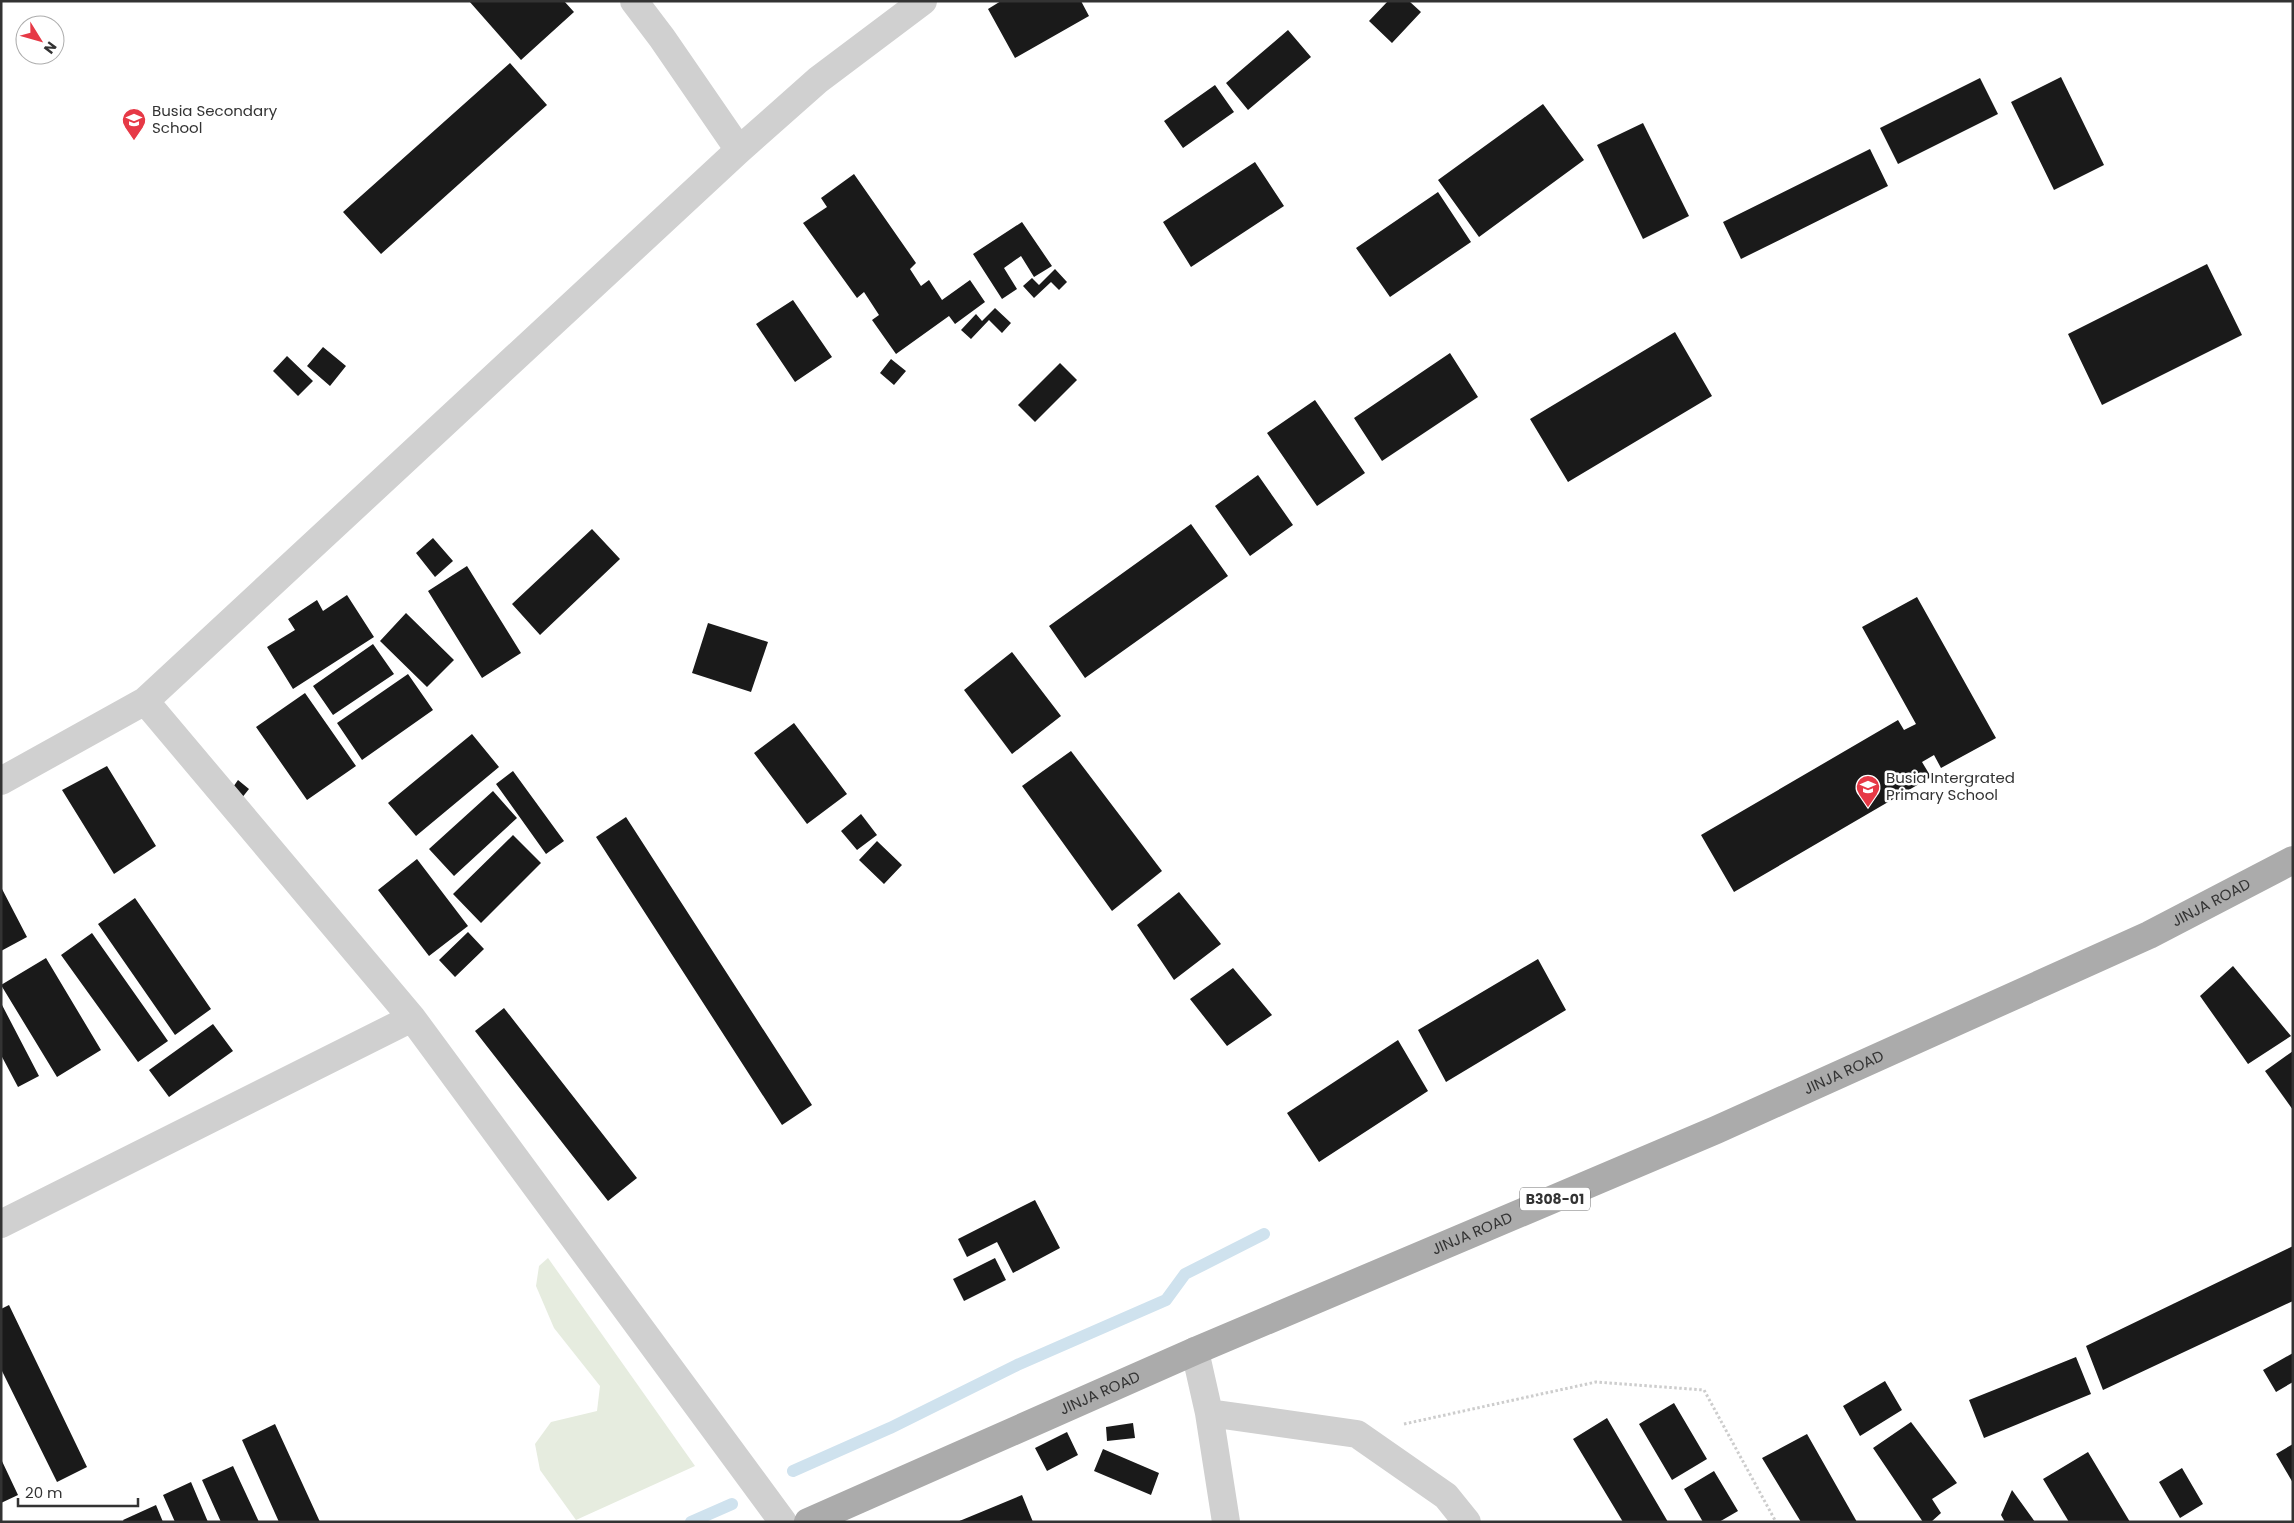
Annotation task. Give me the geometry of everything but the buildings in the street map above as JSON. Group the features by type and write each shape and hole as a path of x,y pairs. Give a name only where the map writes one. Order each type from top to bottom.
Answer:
{"main road":[{"name":"JINJA ROAD","path":"808,1522 1195,1351 1716,1130 2142,938 2293,860"}],"street":[{"path":"634,1 738,150"},
{"path":"1,781 145,701 738,150 818,80 923,1"},
{"path":"145,701 412,1018 784,1522"},
{"path":"1,1224 412,1018"},
{"path":"1195,1351 1209,1413 1226,1522"},
{"path":"1209,1413 1357,1434 1446,1496 1467,1522"}],"path":[{"path":"1357,1434 1596,1382 1704,1390 1776,1522"}],"shaded area":[{"path":"548,1258 695,1466 576,1520 540,1470 535,1444 551,1422 597,1411 600,1386 554,1328 536,1286 539,1266"}],"waterway":[{"path":"793,1471 890,1428 1017,1365 1166,1300 1185,1274 1264,1234"},
{"path":"691,1522 732,1504"}],"place":[{"name":"Busia Secondary School","path":"134,141"},
{"name":"Busia Intergrated Primary School","path":"1868,808"}]}
